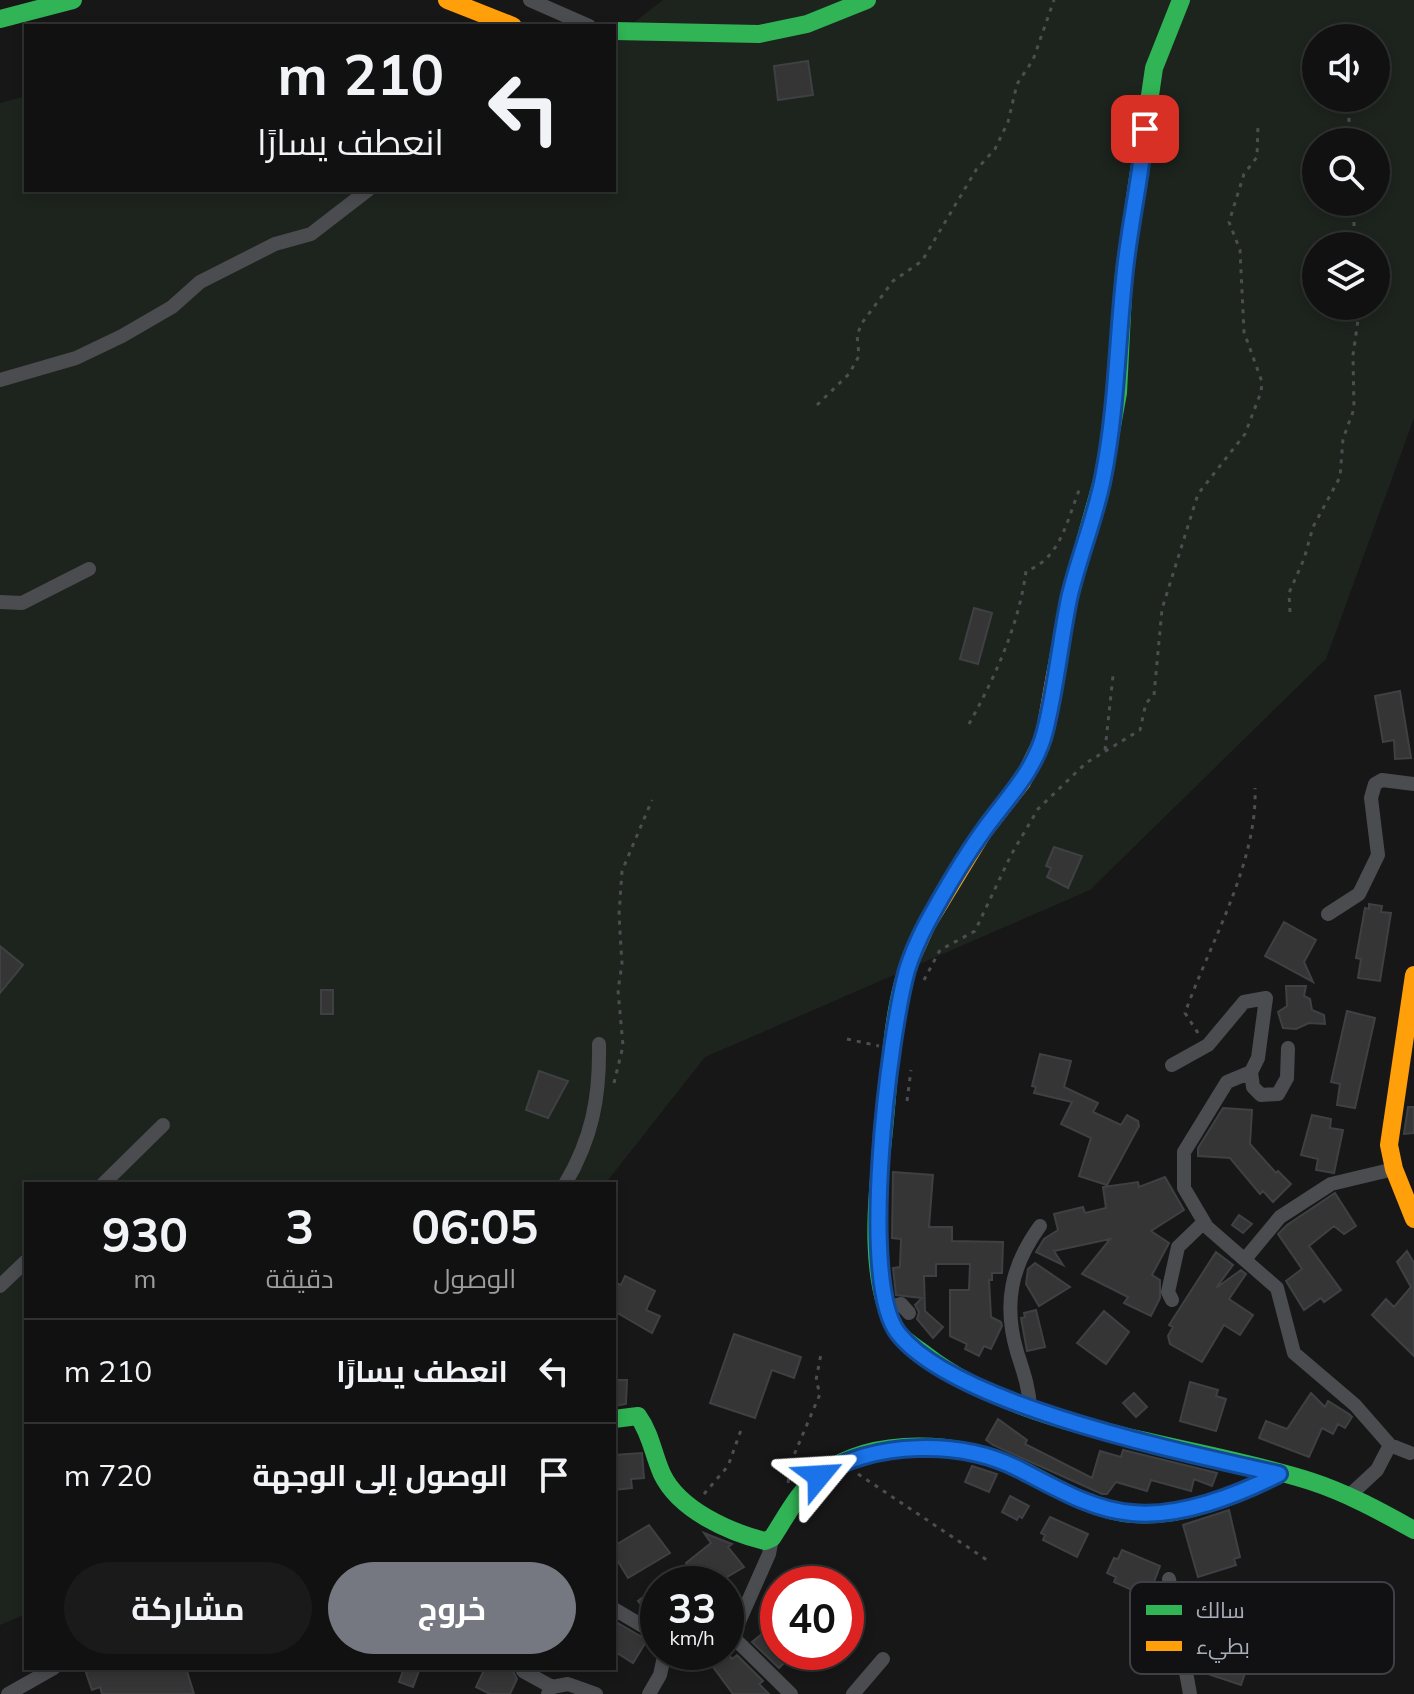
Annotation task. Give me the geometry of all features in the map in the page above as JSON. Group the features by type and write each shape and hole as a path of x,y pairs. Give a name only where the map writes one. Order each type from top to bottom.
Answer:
{"street":[{"path":"2,15 73,0"},
{"path":"447,0 508,24"},
{"path":"530,0 584,24"},
{"path":"618,32 746,35 779,32 832,16 867,0"},
{"path":"1181,0 1154,68 1149,94 1124,273 1118,393 1102,481 1070,594 1044,737 1022,782 983,832 916,947 900,1001 880,1166 878,1268 886,1308 899,1334 935,1362 973,1384 1030,1407 1102,1430 1350,1495 1414,1530"},
{"path":"0,380 76,358 122,336 172,307 200,282 275,244 311,234 365,192"},
{"path":"0,602 22,603 89,569"},
{"path":"1328,914 1359,894 1378,855 1371,798 1375,784 1382,780 1414,784"},
{"path":"1414,975 1392,1106 1389,1145 1394,1169 1414,1219"},
{"path":"1172,1065 1208,1045 1244,1002 1272,994 1258,1058 1251,1072 1253,1087 1261,1095 1278,1094 1287,1078 1288,1048"},
{"path":"566,1182 593,1127 599,1085 599,1044"},
{"path":"1251,1072 1227,1082 1184,1152 1184,1188 1204,1222 1277,1288 1294,1353 1355,1405 1390,1445 1410,1453"},
{"path":"105,1182 163,1125"},
{"path":"1246,1258 1280,1217 1331,1184 1394,1169"},
{"path":"1172,1300 1168,1292 1178,1247 1204,1222"},
{"path":"1030,1407 1029,1389 1017,1350 1008,1299 1017,1266 1040,1226"},
{"path":"0,1286 24,1263"},
{"path":"886,1308 901,1304 909,1313"},
{"path":"616,1419 638,1416 649,1430 663,1475 681,1499 757,1540 772,1538"},
{"path":"1350,1495 1377,1470 1390,1445"},
{"path":"791,1694 737,1641 734,1633 769,1554 772,1538 805,1490 843,1461 910,1449 974,1454 1019,1469 1053,1489 1133,1514 1173,1510 1254,1486 1279,1474"},
{"path":"616,1610 640,1624"},
{"path":"853,1694 883,1659"},
{"path":"8,1694 50,1670"},
{"path":"649,1694 661,1670"},
{"path":"523,1671 550,1691 568,1684 596,1694"},
{"path":"1186,1674 1190,1694"}],"path":[{"path":"817,405 849,374 859,356 857,335 862,323 893,281 922,261 976,170 995,149 1008,122 1017,84 1033,60 1054,0"},
{"path":"923,982 940,950 975,931 1011,855 1038,809 1062,784 1105,750 1132,737 1145,721 1146,703 1154,695 1162,609 1198,494 1245,434 1261,392 1262,382 1242,319 1242,265 1229,222 1244,174 1257,157 1258,126"},
{"path":"1290,612 1289,593 1304,559 1313,527 1340,477 1343,439 1354,409 1353,355 1358,320"},
{"path":"969,724 993,682 1020,601 1026,571 1040,567 1061,538 1084,480 1102,481"},
{"path":"1105,750 1113,676"},
{"path":"1208,1045 1185,1013 1223,926 1255,822 1255,788"},
{"path":"613,1085 623,1046 618,990 622,964 619,915 622,871 652,800"},
{"path":"847,1039 893,1053"},
{"path":"886,1112 909,1100 912,1060"},
{"path":"786,1519 791,1462 820,1394 816,1380 821,1354"},
{"path":"681,1499 702,1495 711,1486 728,1466 741,1430"},
{"path":"843,1461 867,1481 987,1560"}],"shaded area":[{"path":"663,0 1414,0 1414,418 1326,659 1090,890 705,1057 607,1182 24,1182 24,1615 0,1625 0,103 24,97 24,192 616,192 616,36"}],"building":[{"path":"808,61 813,95 778,100 774,66"},
{"path":"974,608 992,613 978,664 960,659"},
{"path":"1400,691 1411,758 1395,759 1394,740 1383,742 1375,696"},
{"path":"1054,847 1082,856 1068,888 1047,877 1051,868 1046,866"},
{"path":"1369,904 1382,906 1381,912 1391,913 1380,981 1358,978 1361,959 1356,958 1365,908 1369,909"},
{"path":"1284,922 1316,940 1304,962 1313,982 1265,956"},
{"path":"0,946 23,965 0,993"},
{"path":"1286,986 1306,986 1304,996 1310,999 1312,1010 1324,1015 1325,1024 1309,1023 1296,1029 1283,1028 1278,1012 1287,1006"},
{"path":"321,990 333,990 333,1014 321,1014"},
{"path":"1347,1011 1375,1018 1355,1108 1337,1105 1340,1084 1331,1082"},
{"path":"1040,1054 1071,1061 1064,1087 1098,1103 1093,1112 1121,1125 1127,1115 1138,1121 1139,1126 1107,1185 1079,1176 1091,1138 1061,1124 1072,1102 1034,1093 1036,1087 1032,1086"},
{"path":"539,1071 568,1081 548,1118 526,1110"},
{"path":"1408,1107 1414,1107 1414,1133 1404,1134"},
{"path":"1223,1108 1252,1110 1250,1144 1276,1173 1278,1171 1291,1184 1273,1202 1263,1191 1260,1194 1230,1158 1198,1156 1198,1148"},
{"path":"1312,1115 1331,1119 1330,1128 1343,1130 1334,1173 1316,1170 1318,1159 1301,1155"},
{"path":"893,1172 933,1175 929,1227 952,1227 952,1241 1003,1242 1002,1273 992,1273 992,1280 989,1280 991,1317 1001,1322 1002,1326 991,1349 984,1346 979,1356 965,1349 967,1344 950,1336 950,1290 969,1290 970,1264 936,1264 936,1276 924,1276 925,1311 943,1327 933,1338 917,1319 919,1312 915,1305 922,1298 896,1295 893,1268 900,1267 901,1239 892,1238"},
{"path":"1165,1177 1184,1210 1151,1231 1169,1243 1152,1275 1160,1280 1160,1298 1151,1316 1124,1303 1128,1297 1082,1274 1110,1239 1054,1251 1063,1265 1036,1252 1044,1239 1058,1230 1054,1214 1083,1207 1085,1213 1106,1208 1103,1187 1138,1182 1139,1187"},
{"path":"1335,1193 1356,1226 1344,1234 1334,1226 1309,1246 1341,1290 1324,1302 1321,1298 1304,1310 1286,1281 1302,1269 1278,1234"},
{"path":"1239,1215 1252,1224 1243,1233 1232,1225"},
{"path":"1407,1251 1414,1263 1414,1356 1372,1315 1386,1299 1394,1307 1411,1287 1397,1262"},
{"path":"1216,1252 1233,1265 1216,1288 1241,1270 1246,1274 1229,1299 1253,1315 1240,1335 1224,1325 1202,1362 1170,1344 1168,1336 1173,1327 1169,1325"},
{"path":"1035,1263 1070,1287 1039,1306 1026,1284 1028,1269"},
{"path":"625,1276 655,1291 646,1310 660,1316 652,1333 616,1312 616,1283 621,1285"},
{"path":"1036,1310 1045,1347 1027,1351 1021,1318 1025,1317 1024,1313"},
{"path":"1104,1311 1129,1332 1106,1364 1077,1343"},
{"path":"734,1334 801,1357 794,1378 772,1370 755,1418 710,1403"},
{"path":"616,1380 627,1380 626,1404 616,1406"},
{"path":"1190,1382 1218,1390 1216,1396 1226,1399 1216,1431 1180,1421"},
{"path":"1134,1393 1147,1407 1136,1417 1123,1403"},
{"path":"1311,1393 1325,1407 1328,1401 1352,1417 1345,1428 1338,1424 1333,1434 1322,1428 1309,1457 1259,1438 1266,1421 1287,1429"},
{"path":"998,1419 1027,1440 1025,1444 1092,1478 1100,1451 1121,1457 1123,1450 1217,1473 1212,1486 1194,1479 1191,1491 1151,1480 1147,1491 1116,1482 1107,1494 1102,1494 986,1440"},
{"path":"642,1453 644,1478 631,1479 632,1488 616,1490 616,1455"},
{"path":"972,1466 997,1474 989,1492 965,1482"},
{"path":"1010,1496 1029,1506 1022,1518 1019,1516 1017,1520 1002,1512"},
{"path":"1229,1510 1240,1557 1234,1559 1236,1565 1198,1577 1183,1525"},
{"path":"1050,1517 1088,1534 1077,1557 1043,1540 1045,1535 1041,1533"},
{"path":"649,1525 670,1553 648,1566 640,1566 640,1571 628,1578 616,1558 616,1545"},
{"path":"704,1533 732,1544 728,1547 743,1566 687,1566 686,1563 711,1543"},
{"path":"1122,1550 1160,1566 1154,1582 1130,1582 1130,1589 1114,1582 1116,1577 1107,1573 1114,1558 1118,1559"},
{"path":"618,1623 640,1636 640,1652 633,1663 616,1652"},
{"path":"760,1636 760,1650 752,1642"},
{"path":"744,1662 763,1681 759,1684 769,1694 733,1694 715,1670 744,1670"},
{"path":"90,1670 187,1670 194,1694 102,1694 100,1687 92,1690 86,1673"},
{"path":"403,1670 419,1670 413,1687 399,1682"},
{"path":"484,1670 513,1671 517,1679 510,1694 490,1694 476,1687"},
{"path":"1208,1674 1245,1674 1241,1685"}],"traffic: fast":[{"path":"0,19 73,0"},
{"path":"616,31 759,34 807,24 867,0"},
{"path":"1055,675 1070,594 1102,481 1118,393 1124,273 1154,68 1181,0"},
{"path":"912,957 899,999 891,1050 876,1243 882,1291 888,1313 898,1332 926,1355 967,1381 1012,1402 1111,1433 1310,1481 1376,1509 1414,1530"},
{"path":"616,1419 638,1416 662,1474 670,1487 693,1509 736,1532 765,1541 772,1538 799,1496 820,1475 842,1462 892,1448 918,1446 972,1452 1020,1469 1088,1503 1133,1514 1190,1509 1245,1490 1279,1474"}],"traffic: slow":[{"path":"447,0 508,24"},
{"path":"912,957 927,924 983,832 1022,782 1044,737 1055,675"},
{"path":"1414,975 1389,1145 1394,1169 1414,1219"}],"route":[{"path":"819,1476 843,1461 875,1453 933,1448 993,1458 1053,1489 1133,1514 1173,1510 1254,1486 1279,1474 1053,1416 973,1384 935,1362 899,1334 881,1294 878,1268 880,1166 900,1001 908,966 927,924 983,832 1022,782 1044,737 1070,594 1102,481 1118,393 1124,273 1141,174 1145,129"}]}
